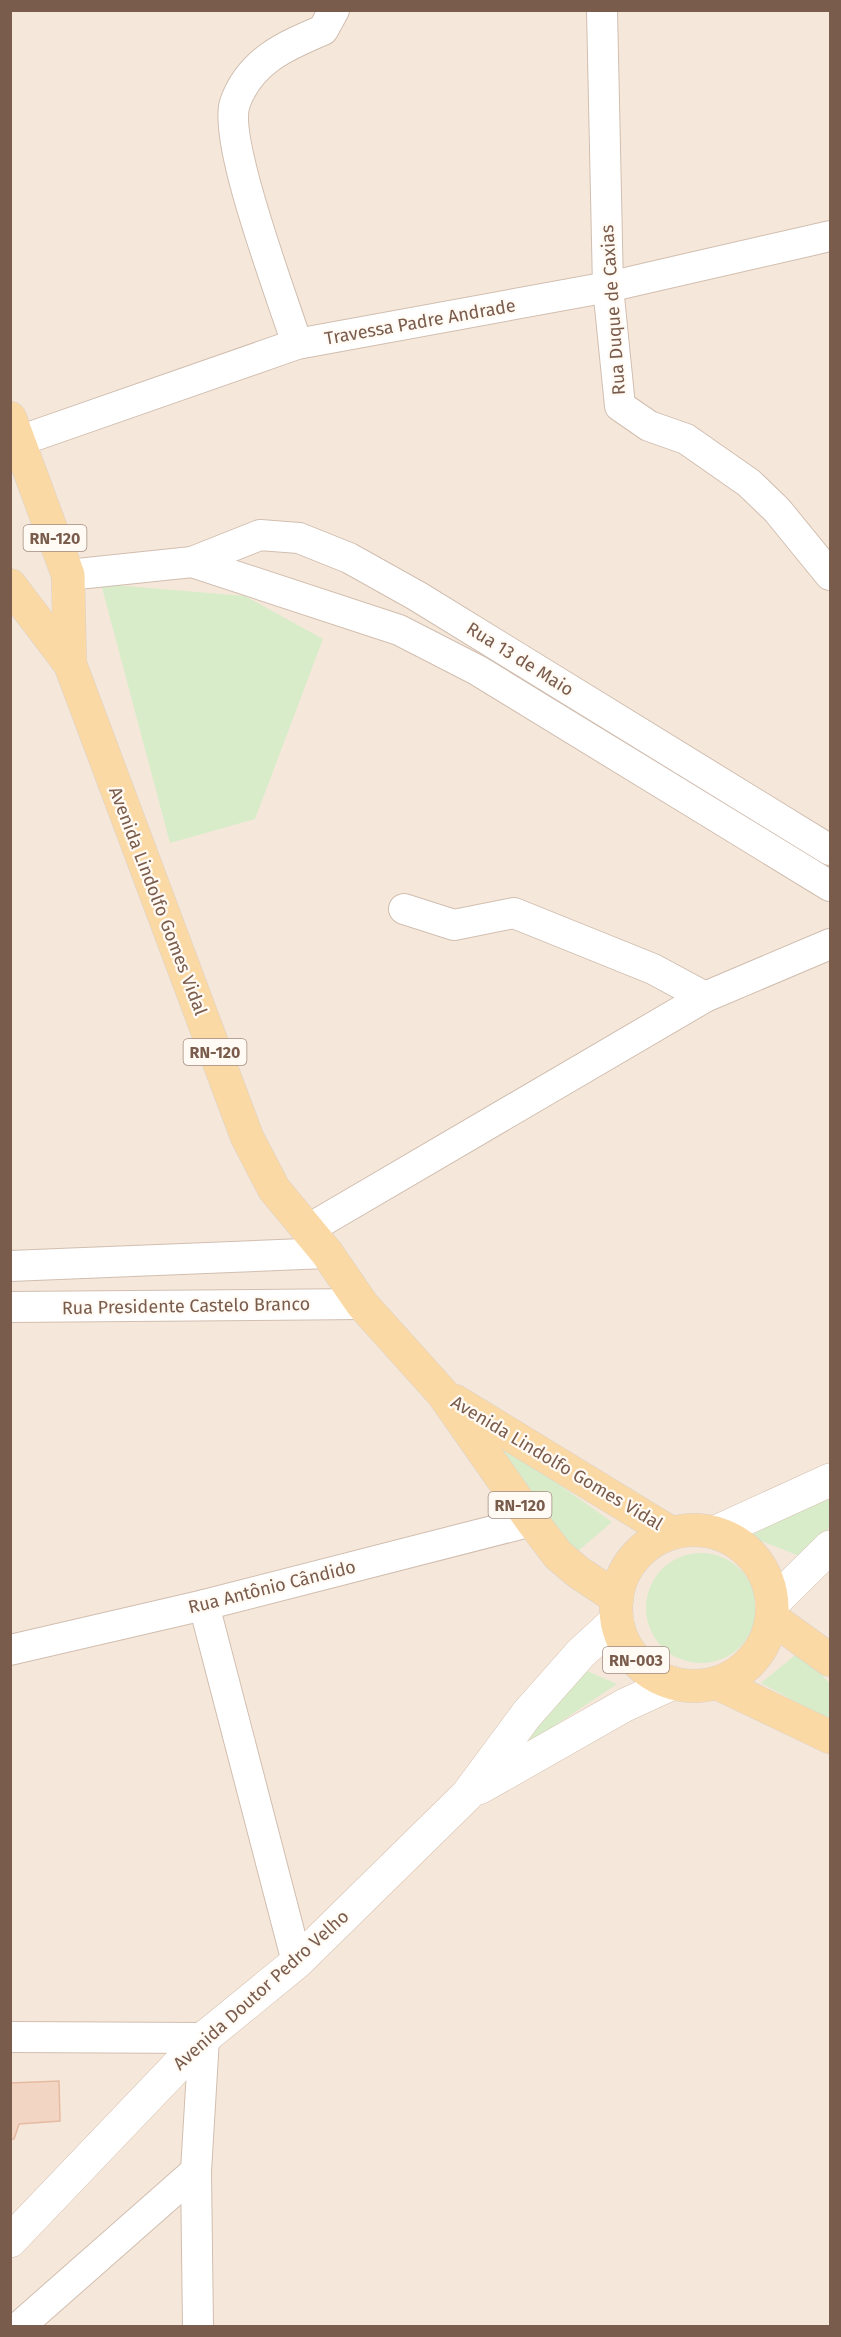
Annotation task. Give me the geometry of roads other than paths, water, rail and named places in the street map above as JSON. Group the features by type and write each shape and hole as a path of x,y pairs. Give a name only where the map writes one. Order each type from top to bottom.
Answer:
{"main road":[{"name":"Avenida Lindolfo Gomes Vidal","path":"15,430 68,575 70,664"},
{"name":"Avenida Lindolfo Gomes Vidal","path":"10,585 70,664 247,1137 274,1189 317,1241 362,1304 443,1394 558,1555 617,1609"},
{"name":"Avenida Lindolfo Gomes Vidal","path":"443,1394 672,1533"},
{"name":"RN-003","path":"716,1532 831,1480"},
{"name":"RN-003","path":"694,1530 716,1532 736,1541 753,1556 765,1574 772,1611 766,1639 754,1658 737,1673 717,1683 696,1686 673,1683 652,1674 636,1660 623,1642 617,1609 623,1576 635,1558 652,1543 672,1533 694,1530"},
{"name":"RN-003","path":"772,1611 831,1547"},
{"name":"Avenida Doutor Pedro Velho","path":"10,2241 204,2037 297,1962 467,1794 527,1714 617,1609"},
{"path":"772,1611 831,1660"},
{"name":"Avenida Doutor Pedro Velho","path":"467,1794 625,1705 673,1683"},
{"path":"717,1683 831,1737"}],"street":[{"path":"297,344 238,162 231,120 235,103 262,61 285,45 323,30 334,10"},
{"name":"Rua Duque de Caxias","path":"602,10 608,287 620,406 649,426 686,439 749,483 777,510 831,575"},
{"name":"Travessa Padre Andrade","path":"15,430 297,344 608,287 831,236"},
{"name":"Rua 13 de Maio","path":"68,575 192,562 260,535 299,538 349,558 417,596 831,850"},
{"name":"Rua 13 de Maio","path":"192,562 399,630 477,670 831,886"},
{"path":"399,630 417,596"},
{"path":"404,909 454,925 514,913 653,969 705,997"},
{"path":"10,1266 317,1241 705,997 831,944"},
{"name":"Rua Presidente Castelo Branco","path":"10,1307 362,1304"},
{"name":"Rua Antônio Cândido","path":"10,1650 204,1605 532,1521"},
{"path":"204,1605 297,1962"},
{"path":"10,2037 204,2037 196,2171 198,2326"},
{"path":"20,2326 196,2171"}]}
